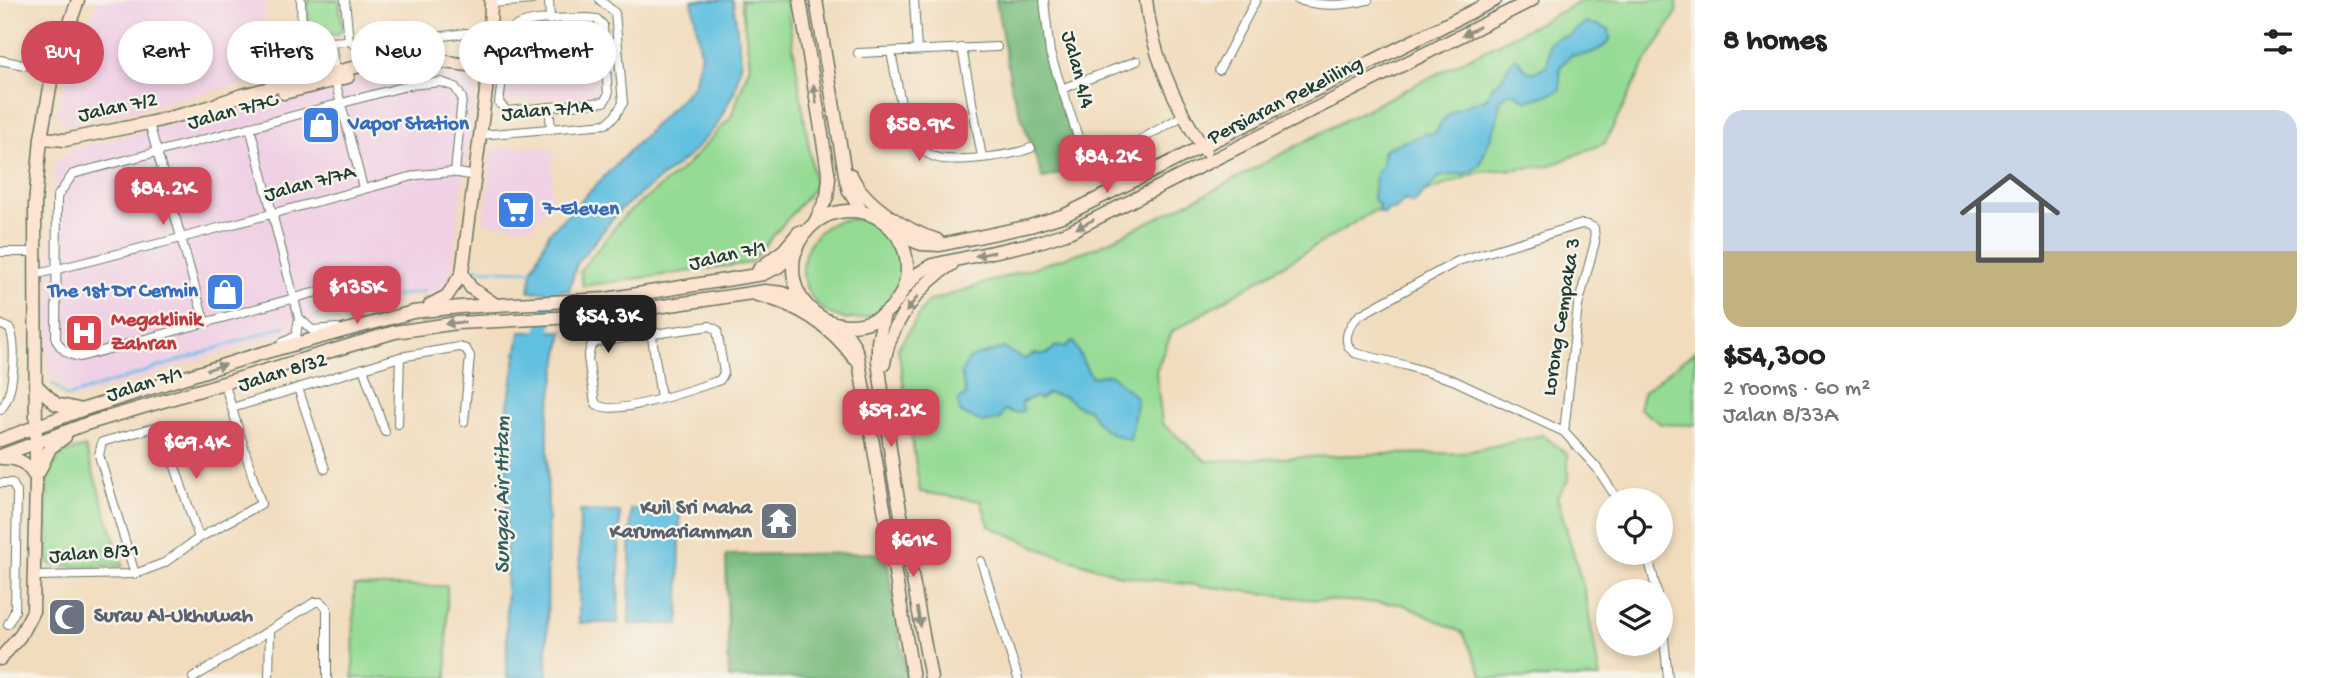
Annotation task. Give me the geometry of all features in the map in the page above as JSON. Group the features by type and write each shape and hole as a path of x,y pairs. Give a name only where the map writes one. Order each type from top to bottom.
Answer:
{"street":[{"path":"301,0 301,21"},
{"path":"345,0 349,41"},
{"path":"491,21 492,1 532,0"},
{"path":"549,0 550,20"},
{"name":"Jalan 7/1A","path":"480,135 606,124 615,116 623,103 615,13 600,0"},
{"path":"800,0 829,184 827,197 796,251 793,273 797,288 803,301 820,317 841,325 861,325 884,314 903,290 907,276 907,261 896,234 878,218 862,212 841,211 813,225"},
{"path":"817,0 849,191 862,212"},
{"path":"914,0 917,50"},
{"name":"Jalan 4/4","path":"1044,0 1050,53 1084,158 1094,164 1184,116"},
{"path":"1146,0 1160,61 1173,96 1212,161"},
{"path":"1219,70 1256,0"},
{"path":"1298,0 1332,5 1368,0"},
{"name":"Persiaran Pekeliling","path":"896,234 925,245 951,243 1030,226 1065,215 1495,0"},
{"name":"Persiaran Pekeliling","path":"903,290 927,267 1039,242 1069,232 1532,0"},
{"path":"68,21 74,1"},
{"path":"587,18 601,22 608,95 604,102 549,107 507,111 499,103 508,32 518,24 550,20 587,18"},
{"path":"337,42 349,41 356,46 368,46 459,34"},
{"path":"858,53 997,47"},
{"path":"962,48 982,157"},
{"path":"891,52 910,140 938,159 1014,154 1031,148"},
{"path":"0,60 21,64"},
{"name":"Jalan 7/2","path":"337,75 435,61 459,64"},
{"path":"1061,89 1137,61"},
{"name":"Jalan 7/7C","path":"205,323 80,357 65,352 56,340 57,197 73,174 340,103 432,82 449,83 463,98 455,173"},
{"path":"0,659 28,624 33,611 36,478 35,204 41,138 51,84"},
{"name":"Jalan 7/2","path":"41,138 65,140 149,123 203,109 244,103 305,84"},
{"path":"334,84 363,188"},
{"path":"487,84 462,273 471,288 496,305"},
{"path":"549,107 551,129"},
{"path":"149,123 205,323 371,277"},
{"path":"250,127 299,318 296,336 259,354"},
{"path":"839,141 854,183 869,200 915,232 951,243"},
{"path":"740,278 773,260 794,238 816,205 827,161"},
{"name":"Jalan 7/7A","path":"34,275 417,175 455,173 475,176"},
{"name":"Lorong Cempaka 3","path":"1564,432 1578,306 1595,242 1594,228 1590,225 1583,224 1458,261 1360,315 1349,326 1347,342 1350,350 1355,353 1453,380 1564,432 1597,468 1610,488"},
{"path":"0,252 34,251"},
{"name":"Jalan 7/1","path":"0,439 81,410 259,354 413,312 623,297 740,278 772,270 796,251"},
{"path":"881,386 887,344 905,312 934,276 962,259"},
{"name":"Jalan 7/1","path":"413,312 447,296 462,273"},
{"name":"Jalan 7/1","path":"0,457 86,424 395,332 457,323 571,318 648,310 746,293 778,292 803,301"},
{"path":"746,293 786,304 814,319 839,340 860,369"},
{"path":"648,310 661,398"},
{"path":"884,314 878,348 881,386 894,477 930,678"},
{"path":"299,318 312,330 366,324"},
{"path":"0,324 10,329 12,334 10,395 0,410"},
{"path":"841,325 854,345 860,369 914,678"},
{"path":"714,327 717,330 723,363 724,373 720,380 633,406 604,409 599,407 594,397 588,358 591,346 597,342 651,334 714,327"},
{"name":"Jalan 8/32","path":"232,408 400,357 459,347 466,349 471,364 464,422"},
{"path":"398,424 400,357"},
{"path":"363,368 385,432"},
{"name":"Jalan 8/31","path":"35,576 135,574 164,563 199,538 261,504 223,382"},
{"path":"34,384 56,404 81,410"},
{"path":"0,439 25,419 32,403 34,384"},
{"path":"298,388 324,470"},
{"path":"36,478 45,455 57,441 86,424"},
{"path":"135,574 99,455 102,442 156,426 162,428 199,538"},
{"path":"0,457 22,460 36,478"},
{"path":"0,483 12,483 17,492 15,611 8,624"},
{"path":"981,561 1018,678"},
{"path":"193,678 315,602 324,604 327,608 327,678"},
{"path":"270,631 270,678"},
{"path":"1666,656 1668,678"},
{"path":"208,669 213,678"}],"shaded area":[{"path":"98,0 265,0 266,21 227,21 227,84 245,84 67,125 56,114 64,84 104,84 104,21 89,21"},
{"path":"445,70 459,74 459,84 471,84 475,93 449,287 349,313 74,399 47,370 54,163 77,148 351,81 351,84 445,84"},
{"path":"504,84 604,84 605,95 502,102"},
{"path":"493,147 553,148 551,200 532,227 484,223"}],"green space":[{"path":"308,0 339,0 343,29 337,35 337,21 308,21"},
{"path":"741,0 786,0 815,187 750,263 583,286 580,271 624,216 687,165 731,117 750,65"},
{"path":"996,0 1040,0 1046,68 1083,165 1043,179 1012,90"},
{"path":"1584,0 1677,0 1676,14 1645,63 1605,143 1549,166 1480,172 1374,211 1172,332 1156,371 1162,423 1206,461 1462,453 1543,435 1568,455 1568,481 1557,497 1585,593 1600,678 1484,678 1463,633 1402,604 1306,599 1123,576 1048,552 989,526 981,501 920,492 898,348 927,302 1097,247 1216,189 1345,120"},
{"path":"853,219 872,223 888,234 899,250 903,269 899,288 888,304 872,315 853,319 834,315 818,304 807,288 803,269 807,250 818,234 834,223"},
{"path":"1695,351 1695,425 1661,424 1639,408 1644,391"},
{"path":"85,447 123,566 55,566 48,562 46,476 63,453"},
{"path":"726,555 886,555 907,678 729,678"},
{"path":"354,586 447,586 447,678 353,678"}],"water":[{"path":"692,0 733,0 741,61 735,90 717,125 690,155 620,210 577,263 569,290 529,292 532,271 549,233 694,85 701,54"},
{"path":"1586,22 1609,29 1610,40 1602,48 1592,52 1571,55 1560,67 1560,90 1527,101 1514,93 1508,93 1500,101 1497,121 1479,166 1468,173 1439,177 1413,204 1405,200 1395,210 1387,210 1385,214 1378,212 1379,206 1373,198 1376,174 1382,164 1384,150 1425,133 1429,135 1437,131 1451,113 1487,98 1492,86 1500,81 1514,59 1528,72 1535,72 1548,64 1549,43 1561,36 1568,36"},
{"path":"563,331 548,417 547,678 507,678 506,418 520,332"},
{"path":"1074,342 1092,377 1110,374 1137,398 1130,440 1105,429 1089,409 1079,407 1066,397 1048,393 1040,399 1035,397 1022,402 1023,411 1016,413 1004,410 1000,419 984,423 961,413 957,401 966,395 961,373 970,358 1003,348 1025,359 1035,354 1047,354 1055,347 1067,346"},
{"path":"631,509 680,510 679,624 629,624"},
{"path":"580,511 620,512 618,623 579,623"}],"waterway":[{"path":"475,269 532,271"},
{"name":"Sungai Air Hitam","path":"539,349 557,274"},
{"path":"396,296 425,291"},
{"path":"315,316 375,301"},
{"path":"53,384 67,397 285,326"}],"place":[{"name":"Vapor Station","path":"321,125"},
{"name":"7-Eleven","path":"516,210"},
{"name":"The 1st Dr Cermin","path":"225,292"},
{"name":"Megaklinik Zahran","path":"84,333"},
{"name":"Kuil Sri Maha Karumariamman","path":"779,521"},
{"name":"Surau Al-Ukhuwah","path":"67,617"}]}
